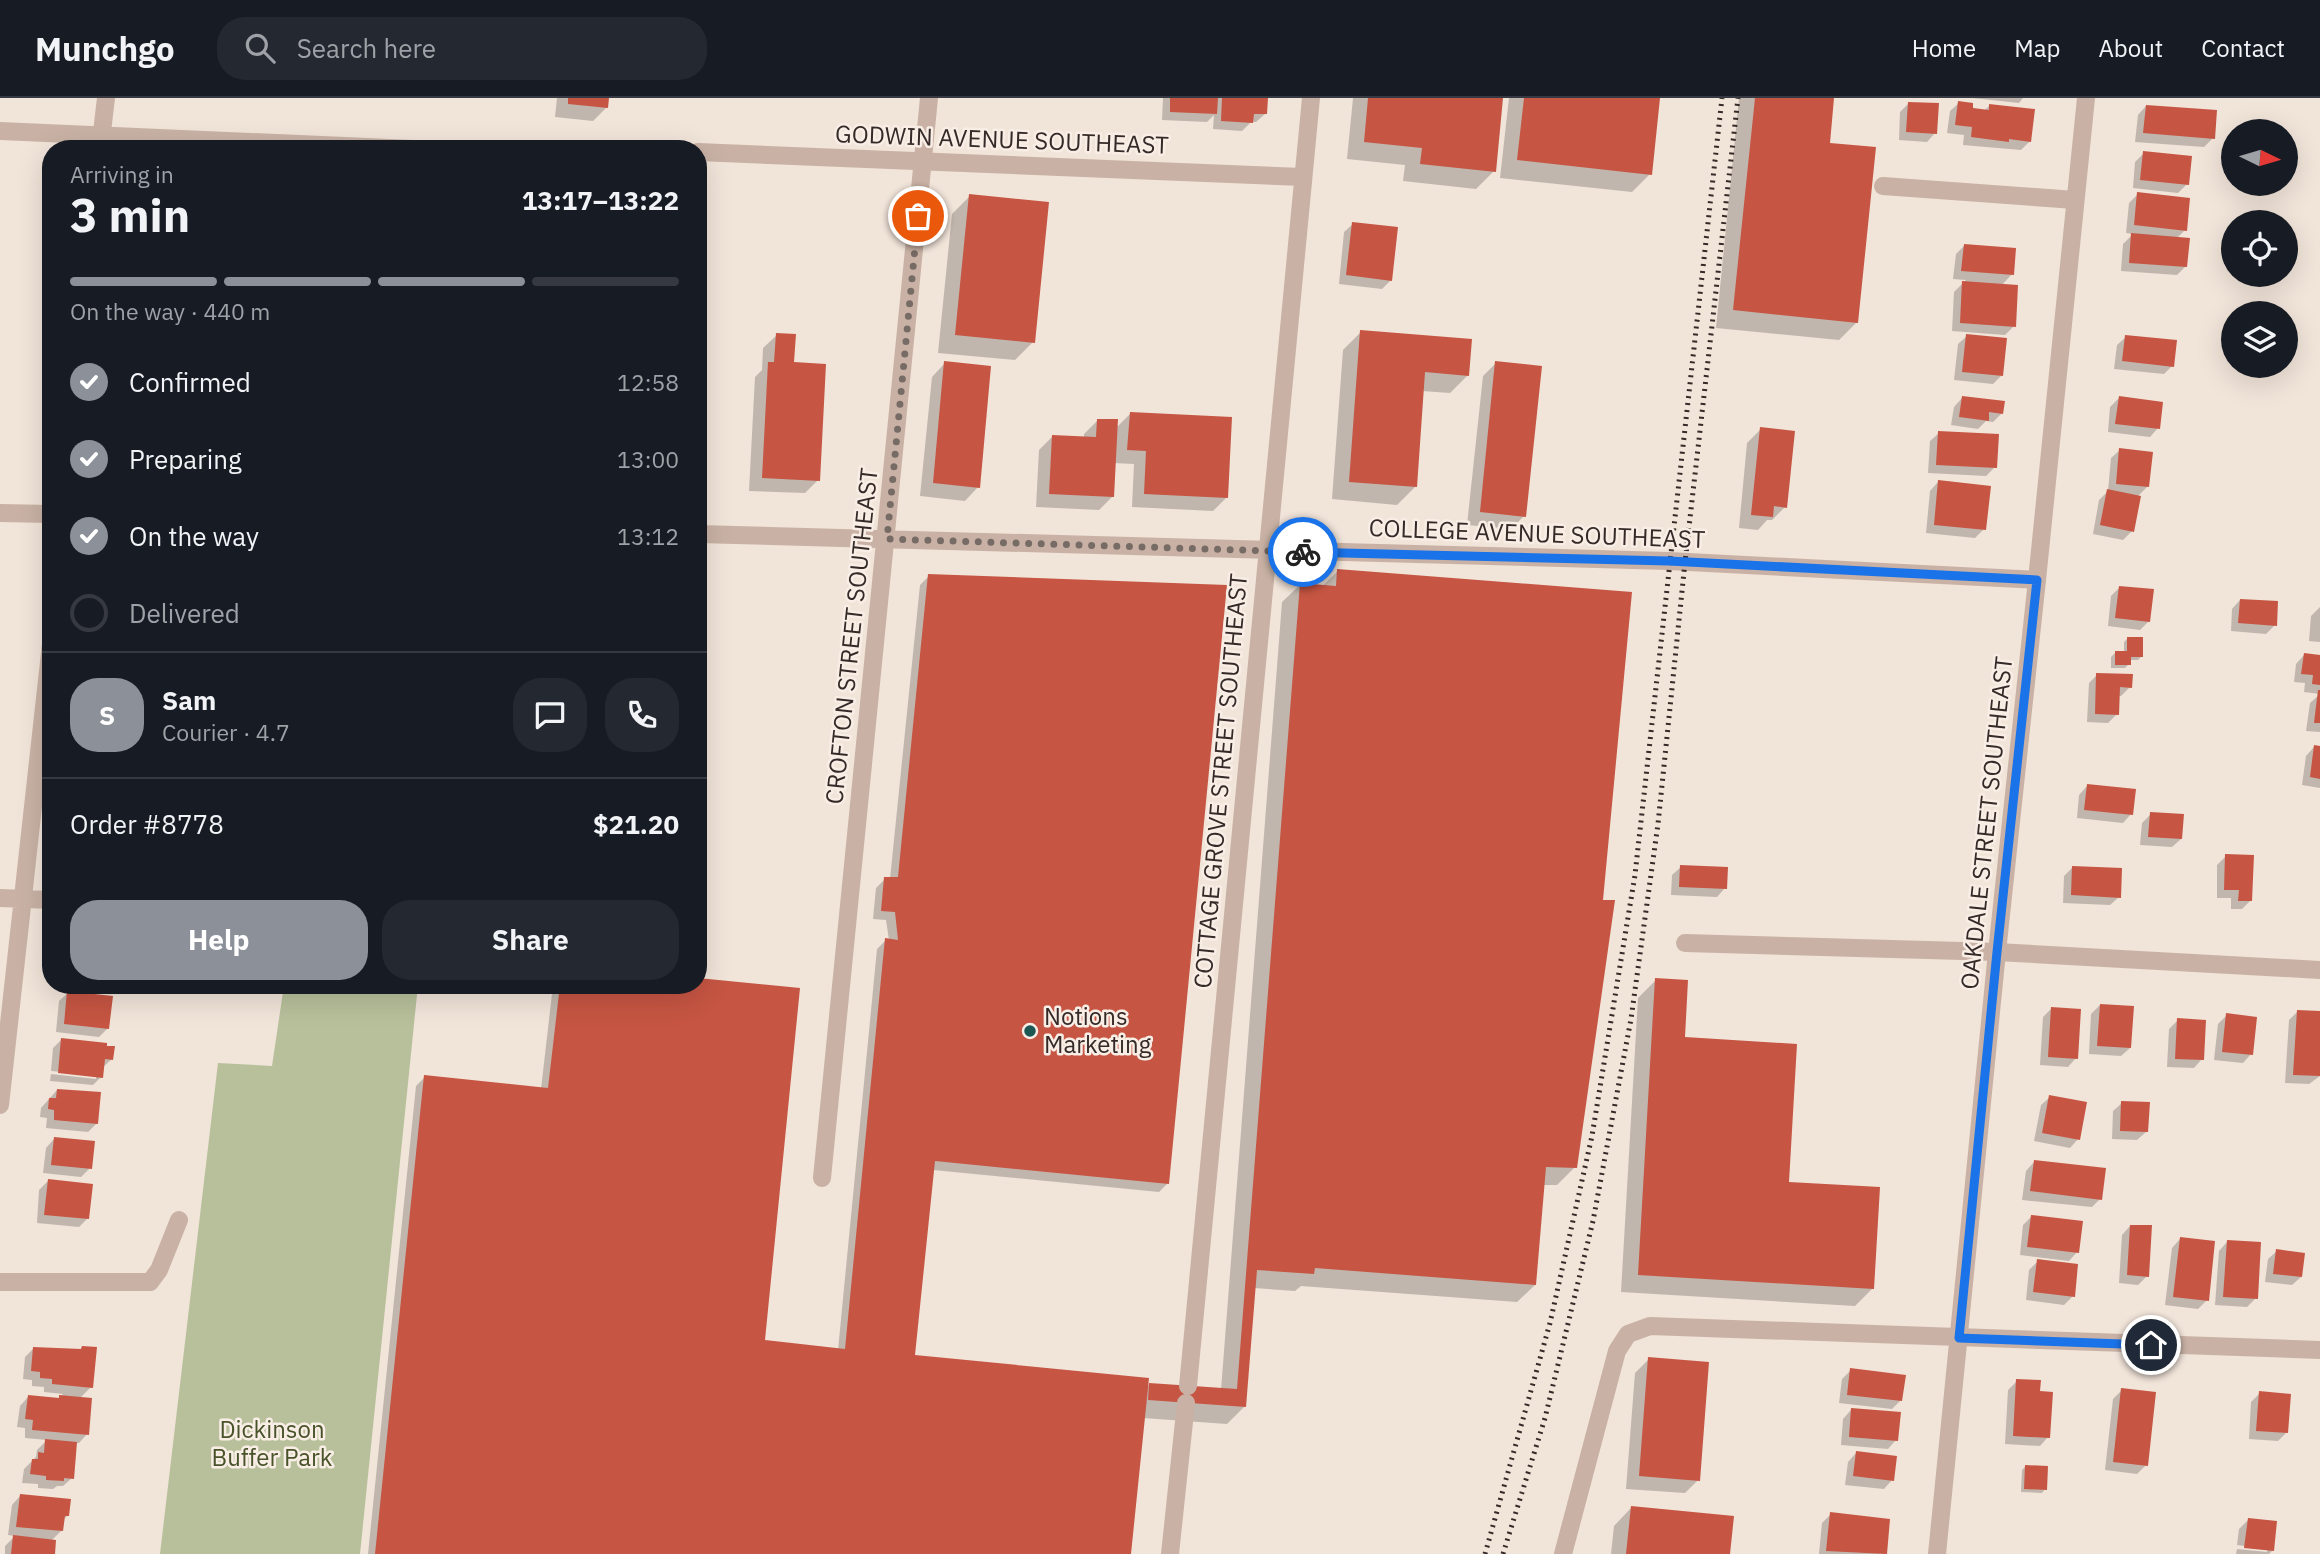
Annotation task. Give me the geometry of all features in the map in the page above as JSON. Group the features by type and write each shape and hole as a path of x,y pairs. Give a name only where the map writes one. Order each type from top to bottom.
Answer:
{"street":[{"path":"100,140 106,98"},
{"name":"CROFTON STREET SOUTHEAST","path":"822,1178 929,98"},
{"name":"COTTAGE GROVE STREET SOUTHEAST","path":"1170,1554 1311,98"},
{"name":"OAKDALE STREET SOUTHEAST","path":"1937,1554 2086,98"},
{"path":"0,131 90,140"},
{"name":"GODWIN AVENUE SOUTHEAST","path":"707,152 1303,177"},
{"path":"1882,186 2075,200"},
{"path":"0,513 42,514"},
{"name":"COLLEGE AVENUE SOUTHEAST","path":"707,534 1669,561 2037,580"},
{"path":"0,1105 42,726"},
{"path":"0,898 42,900"},
{"path":"1685,943 1997,952 2320,970"},
{"path":"0,1282 150,1282 159,1270 178,1220"},
{"path":"1563,1554 1617,1351 1628,1334 1650,1326 2320,1350"}],"green space":[{"name":"Dickinson Buffer Park","path":"283,994 417,994 360,1554 160,1554 218,1063 272,1066"}],"building":[{"path":"568,98 609,98 608,108 568,104"},
{"path":"1170,98 1218,98 1217,114 1170,112"},
{"path":"1222,98 1268,98 1267,114 1254,114 1253,123 1221,121"},
{"path":"1368,98 1503,98 1496,172 1420,164 1422,148 1364,142"},
{"path":"1524,98 1660,98 1652,175 1517,160"},
{"path":"1755,98 1834,98 1830,143 1876,147 1858,323 1733,310"},
{"path":"1958,101 1973,103 1973,108 1989,110 1989,104 2035,109 2031,142 1971,137 1972,127 1955,125"},
{"path":"1908,102 1939,103 1937,134 1906,132"},
{"path":"2146,105 2217,110 2215,139 2143,133"},
{"path":"2143,151 2192,156 2189,185 2140,180"},
{"path":"2137,192 2190,198 2187,231 2134,225"},
{"path":"969,194 1049,202 1035,343 955,335"},
{"path":"1352,222 1398,227 1392,281 1346,275"},
{"path":"2131,233 2190,238 2187,267 2129,263"},
{"path":"1964,244 2016,248 2014,275 1961,271"},
{"path":"1962,281 2018,285 2016,327 1960,323"},
{"path":"1360,330 1472,339 1469,376 1425,372 1417,487 1349,482"},
{"path":"776,333 796,334 794,362 826,364 820,481 762,478 768,362 774,362"},
{"path":"1966,334 2007,338 2003,376 1962,372"},
{"path":"2125,335 2177,340 2174,367 2122,361"},
{"path":"944,361 991,366 980,488 933,483"},
{"path":"1495,361 1542,366 1526,517 1480,512"},
{"path":"1962,396 2005,401 2003,414 1989,412 1989,421 1959,417"},
{"path":"2119,396 2163,402 2160,429 2115,424"},
{"path":"1130,412 1232,417 1228,498 1144,494 1146,451 1127,450"},
{"path":"1097,419 1118,419 1114,497 1049,494 1052,435 1096,437"},
{"path":"1760,427 1795,431 1787,508 1774,506 1773,517 1751,515"},
{"path":"1938,431 1999,434 1997,468 1936,465"},
{"path":"2119,448 2153,452 2149,487 2116,484"},
{"path":"1938,480 1991,486 1986,530 1934,525"},
{"path":"2107,489 2141,496 2134,532 2100,525"},
{"path":"1337,569 1632,592 1603,900 1615,900 1577,1168 1546,1167 1536,1285 1315,1268 1314,1274 1257,1270 1246,1407 1148,1400 1149,1383 1237,1389 1300,583 1336,586"},
{"name":"Notions Marketing","path":"928,574 1227,585 1169,1184 935,1161 915,1355 1149,1378 1131,1554 375,1554 424,1075 548,1088 559,994 707,994 707,979 800,988 765,1340 845,1349 885,938 898,940 895,912 881,911 884,877 898,877"},
{"path":"2119,586 2154,589 2150,622 2115,618"},
{"path":"2240,599 2278,601 2277,626 2238,623"},
{"path":"2127,637 2143,637 2143,657 2131,657 2131,665 2115,665 2115,651 2127,651"},
{"path":"2304,653 2320,655 2320,685 2312,684 2313,675 2301,674"},
{"path":"2096,673 2133,674 2132,688 2120,687 2119,715 2095,714"},
{"path":"2318,690 2320,723 2314,723"},
{"path":"2314,745 2320,746 2320,779 2310,777"},
{"path":"2087,784 2136,789 2133,815 2084,810"},
{"path":"2150,812 2184,814 2182,839 2148,837"},
{"path":"2225,854 2254,855 2252,901 2238,901 2239,890 2224,890"},
{"path":"1680,865 1728,867 1727,889 1679,887"},
{"path":"2072,866 2122,868 2121,898 2071,895"},
{"path":"1655,978 1688,980 1685,1037 1797,1044 1789,1182 1880,1187 1874,1289 1638,1275"},
{"path":"67,994 113,996 109,1029 64,1024"},
{"path":"2100,1004 2134,1006 2131,1048 2097,1046"},
{"path":"2051,1007 2081,1009 2078,1059 2048,1057"},
{"path":"2297,1010 2320,1011 2320,1076 2293,1075"},
{"path":"2226,1013 2257,1017 2253,1055 2222,1052"},
{"path":"2177,1018 2206,1020 2204,1060 2175,1059"},
{"path":"61,1038 115,1046 113,1060 105,1059 103,1078 58,1073"},
{"path":"57,1089 101,1092 98,1124 54,1120 54,1110 48,1109 49,1098 56,1098"},
{"path":"2049,1095 2087,1102 2080,1140 2042,1133"},
{"path":"2121,1101 2150,1102 2148,1132 2120,1131"},
{"path":"54,1137 95,1141 92,1169 51,1165"},
{"path":"2034,1160 2106,1168 2102,1200 2030,1191"},
{"path":"48,1179 93,1184 89,1219 44,1215"},
{"path":"2031,1215 2083,1221 2079,1253 2027,1247"},
{"path":"2130,1225 2152,1225 2149,1277 2127,1275"},
{"path":"2180,1237 2215,1241 2209,1301 2173,1297"},
{"path":"2227,1240 2261,1242 2258,1299 2223,1297"},
{"path":"2276,1249 2305,1253 2302,1277 2273,1274"},
{"path":"2037,1259 2078,1264 2075,1297 2033,1292"},
{"path":"82,1346 97,1347 93,1388 52,1384 52,1379 40,1378 40,1372 31,1371 33,1347 81,1349"},
{"path":"1648,1357 1709,1362 1700,1481 1639,1476"},
{"path":"1850,1368 1906,1375 1902,1401 1847,1395"},
{"path":"2016,1379 2041,1380 2040,1391 2053,1392 2050,1438 2013,1436"},
{"path":"2121,1388 2156,1392 2148,1466 2113,1462"},
{"path":"2259,1391 2291,1394 2288,1433 2256,1431"},
{"path":"28,1395 92,1398 89,1435 32,1430 33,1420 25,1419"},
{"path":"1851,1408 1901,1412 1898,1441 1849,1437"},
{"path":"45,1439 77,1442 74,1479 46,1480 46,1476 30,1474 32,1459 38,1459 38,1452 44,1453"},
{"path":"1856,1451 1897,1456 1894,1481 1853,1476"},
{"path":"2025,1465 2048,1466 2047,1490 2024,1489"},
{"path":"20,1494 71,1499 69,1516 65,1516 63,1531 16,1527"},
{"path":"1631,1506 1734,1516 1730,1554 1626,1554"},
{"path":"1830,1512 1890,1519 1887,1554 1826,1551"},
{"path":"2248,1518 2277,1521 2274,1551 2244,1548"},
{"path":"13,1535 56,1540 55,1554 11,1554"}],"railway":[{"path":"1485,1554 1550,1323 1592,1136 1635,875 1722,98"},
{"path":"1503,1554 1545,1418 1593,1221 1631,1019 1658,824 1738,98"}],"way so far":[{"path":"918,216 887,539 1303,552"}],"place":[{"name":"Notions Marketing","path":"1030,1031"}],"route":[{"path":"1303,552 1669,561 2037,580 1959,1338 2151,1345"}]}
